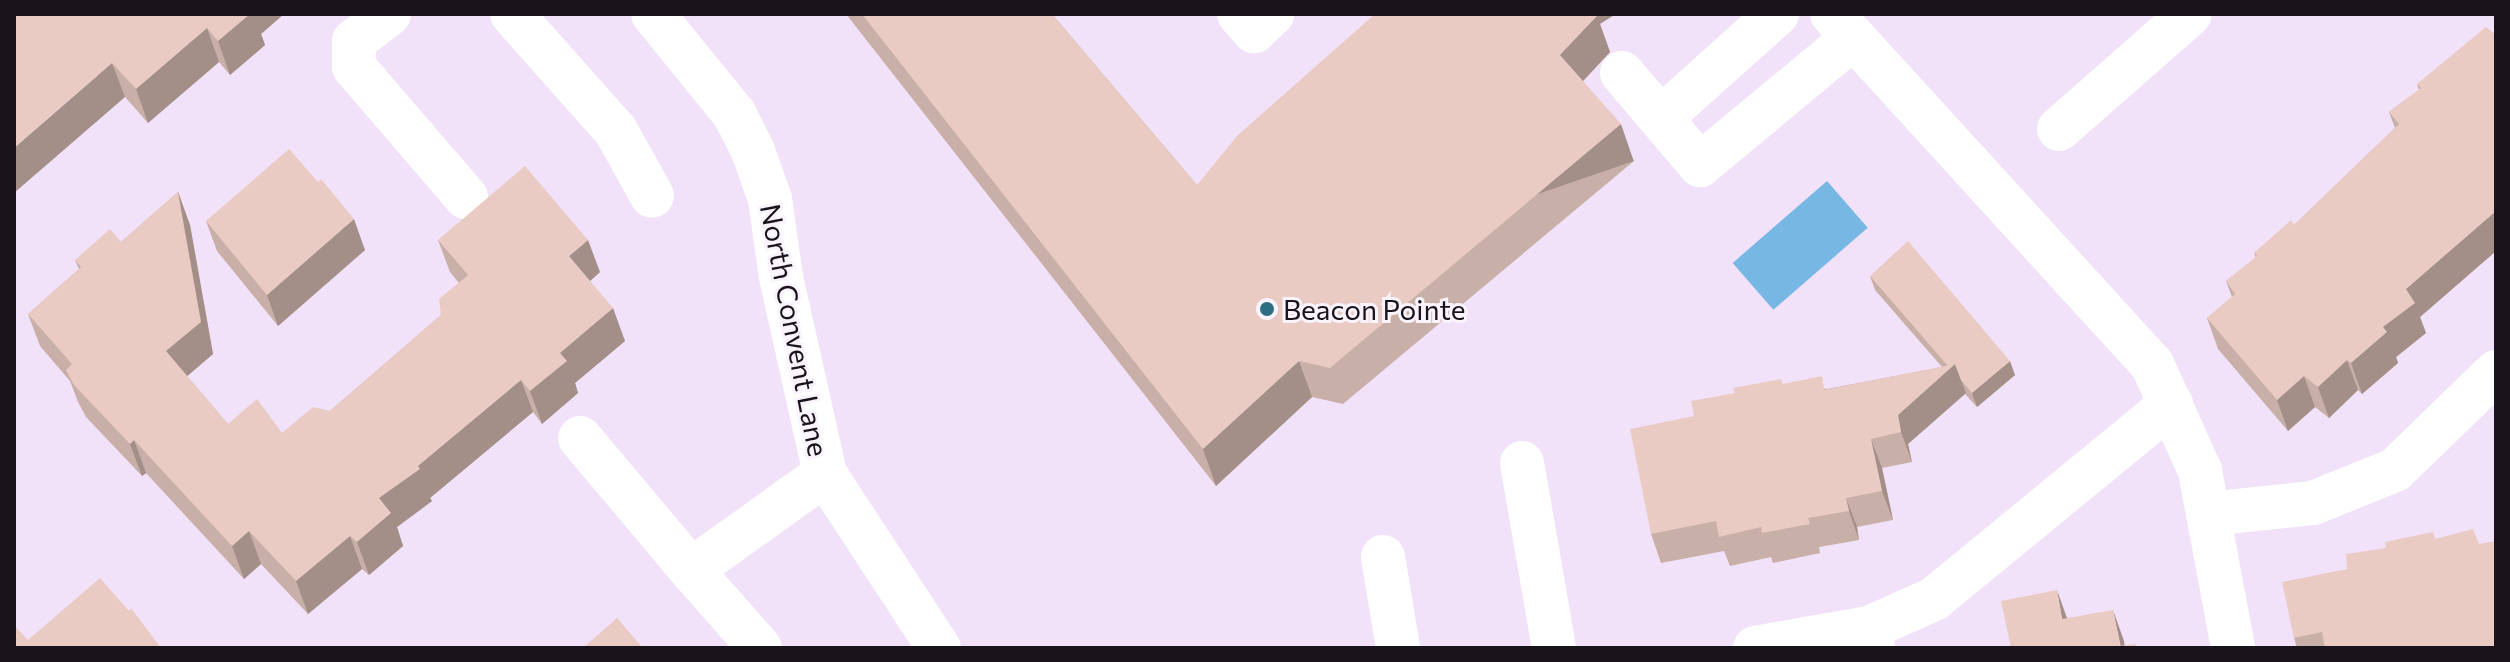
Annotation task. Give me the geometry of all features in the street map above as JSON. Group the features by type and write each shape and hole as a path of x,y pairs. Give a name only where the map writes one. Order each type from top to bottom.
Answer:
{"street":[{"path":"389,14 354,41 354,67 466,197"},
{"path":"512,14 616,131 652,196"},
{"name":"North Convent Lane","path":"653,14 735,115 753,151 770,199 781,277 825,474 939,648"},
{"path":"1239,14 1254,31 1272,14"},
{"path":"1661,118 1777,14"},
{"path":"2059,129 2190,14"},
{"path":"1622,73 1700,165 1842,26 2152,364 2200,471 2233,648"},
{"path":"2208,514 2313,503 2395,470 2496,372"},
{"path":"1755,648 1871,638 1934,599 2171,404"},
{"path":"580,438 760,648"},
{"path":"1522,463 1554,648"},
{"path":"691,570 825,474"},
{"path":"1383,557 1398,648"}],"water":[{"path":"1827,181 1868,228 1773,310 1733,263"}],"building":[{"path":"14,14 250,14 218,41 207,28 136,89 112,63 14,148"},
{"name":"Beacon Pointe","path":"862,14 1052,14 1197,185 1238,135 1375,14 1596,14 1560,55 1621,124 1330,368 1299,361 1203,449"},
{"path":"2486,27 2496,35 2496,211 2406,289 2415,303 2383,327 2387,332 2351,363 2347,360 2318,387 2304,376 2277,400 2207,318 2235,294 2226,281 2257,256 2254,253 2291,220 2294,225 2399,124 2389,112 2421,88 2417,84"},
{"path":"289,149 318,182 321,179 354,219 267,295 206,221"},
{"path":"525,166 588,240 569,256 613,308 560,353 567,361 530,391 521,380 418,466 420,469 379,498 391,513 357,542 350,536 296,581 249,531 232,546 134,440 130,444 74,385 66,370 72,364 28,314 81,267 75,260 110,229 121,242 178,192 201,322 166,351 228,424 257,399 282,433 313,407 330,411 441,315 439,299 468,275 438,240"},
{"path":"1908,241 2010,361 1972,393 1961,380 1955,364 1948,366 1870,276"},
{"path":"1955,364 1898,415 1901,432 1871,439 1882,491 1846,498 1849,511 1808,518 1810,524 1762,533 1761,527 1719,537 1716,521 1651,534 1630,429 1694,416 1691,401 1735,393 1733,388 1781,379 1783,384 1822,376 1824,390"},
{"path":"2473,529 2479,544 2496,541 2496,648 2325,648 2322,632 2294,638 2282,582 2347,569 2346,554 2386,548 2385,542 2433,532 2435,539"},
{"path":"100,578 129,611 131,608 161,648 14,648 14,625 28,640"},
{"path":"2057,590 2062,619 2113,610 2120,646 2136,644 2137,648 2011,648 2001,601"},
{"path":"617,618 643,648 583,648"}],"place":[{"name":"Beacon Pointe","path":"1267,309"}]}
